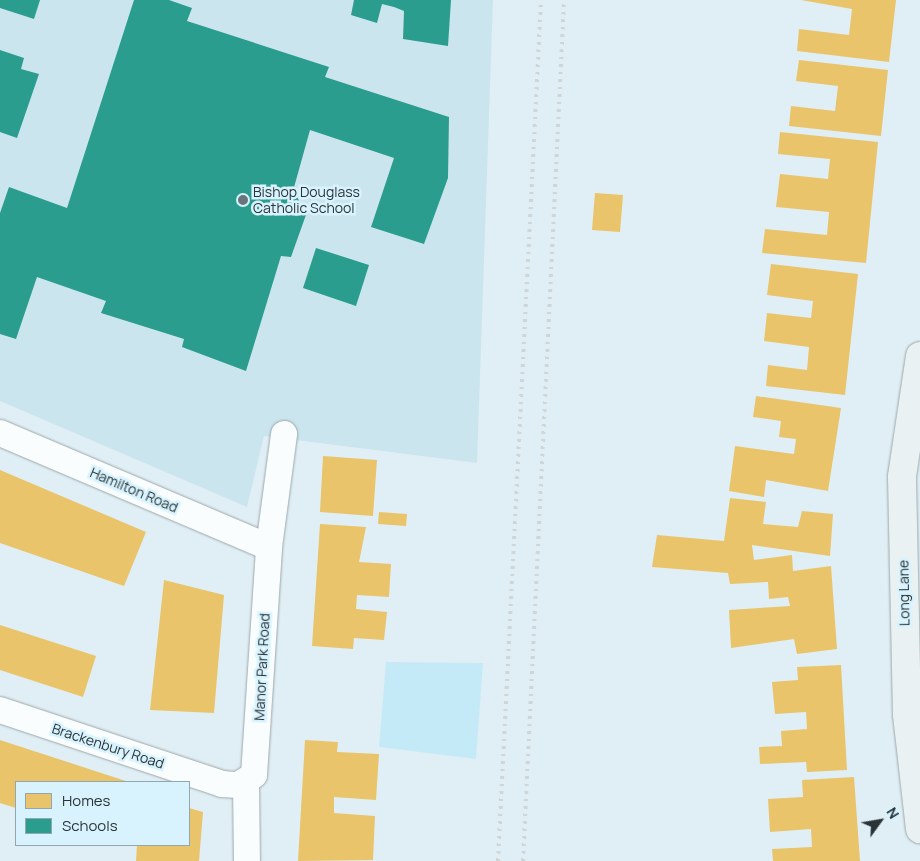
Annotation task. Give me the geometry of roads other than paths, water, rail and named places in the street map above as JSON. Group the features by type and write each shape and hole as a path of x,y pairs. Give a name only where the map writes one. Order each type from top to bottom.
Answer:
{"street":[{"name":"Long Lane","path":"920,356 902,477 920,829"},
{"name":"Hamilton Road","path":"0,433 269,547"},
{"name":"Manor Park Road","path":"246,782 256,765 269,547 284,434"},
{"name":"Brackenbury Road","path":"0,710 222,784 246,782"},
{"path":"246,782 247,861"}],"railway":[{"path":"498,861 541,0"},
{"path":"523,861 564,0"}],"place":[{"name":"Bishop Douglass Catholic School","path":"243,200"}]}
